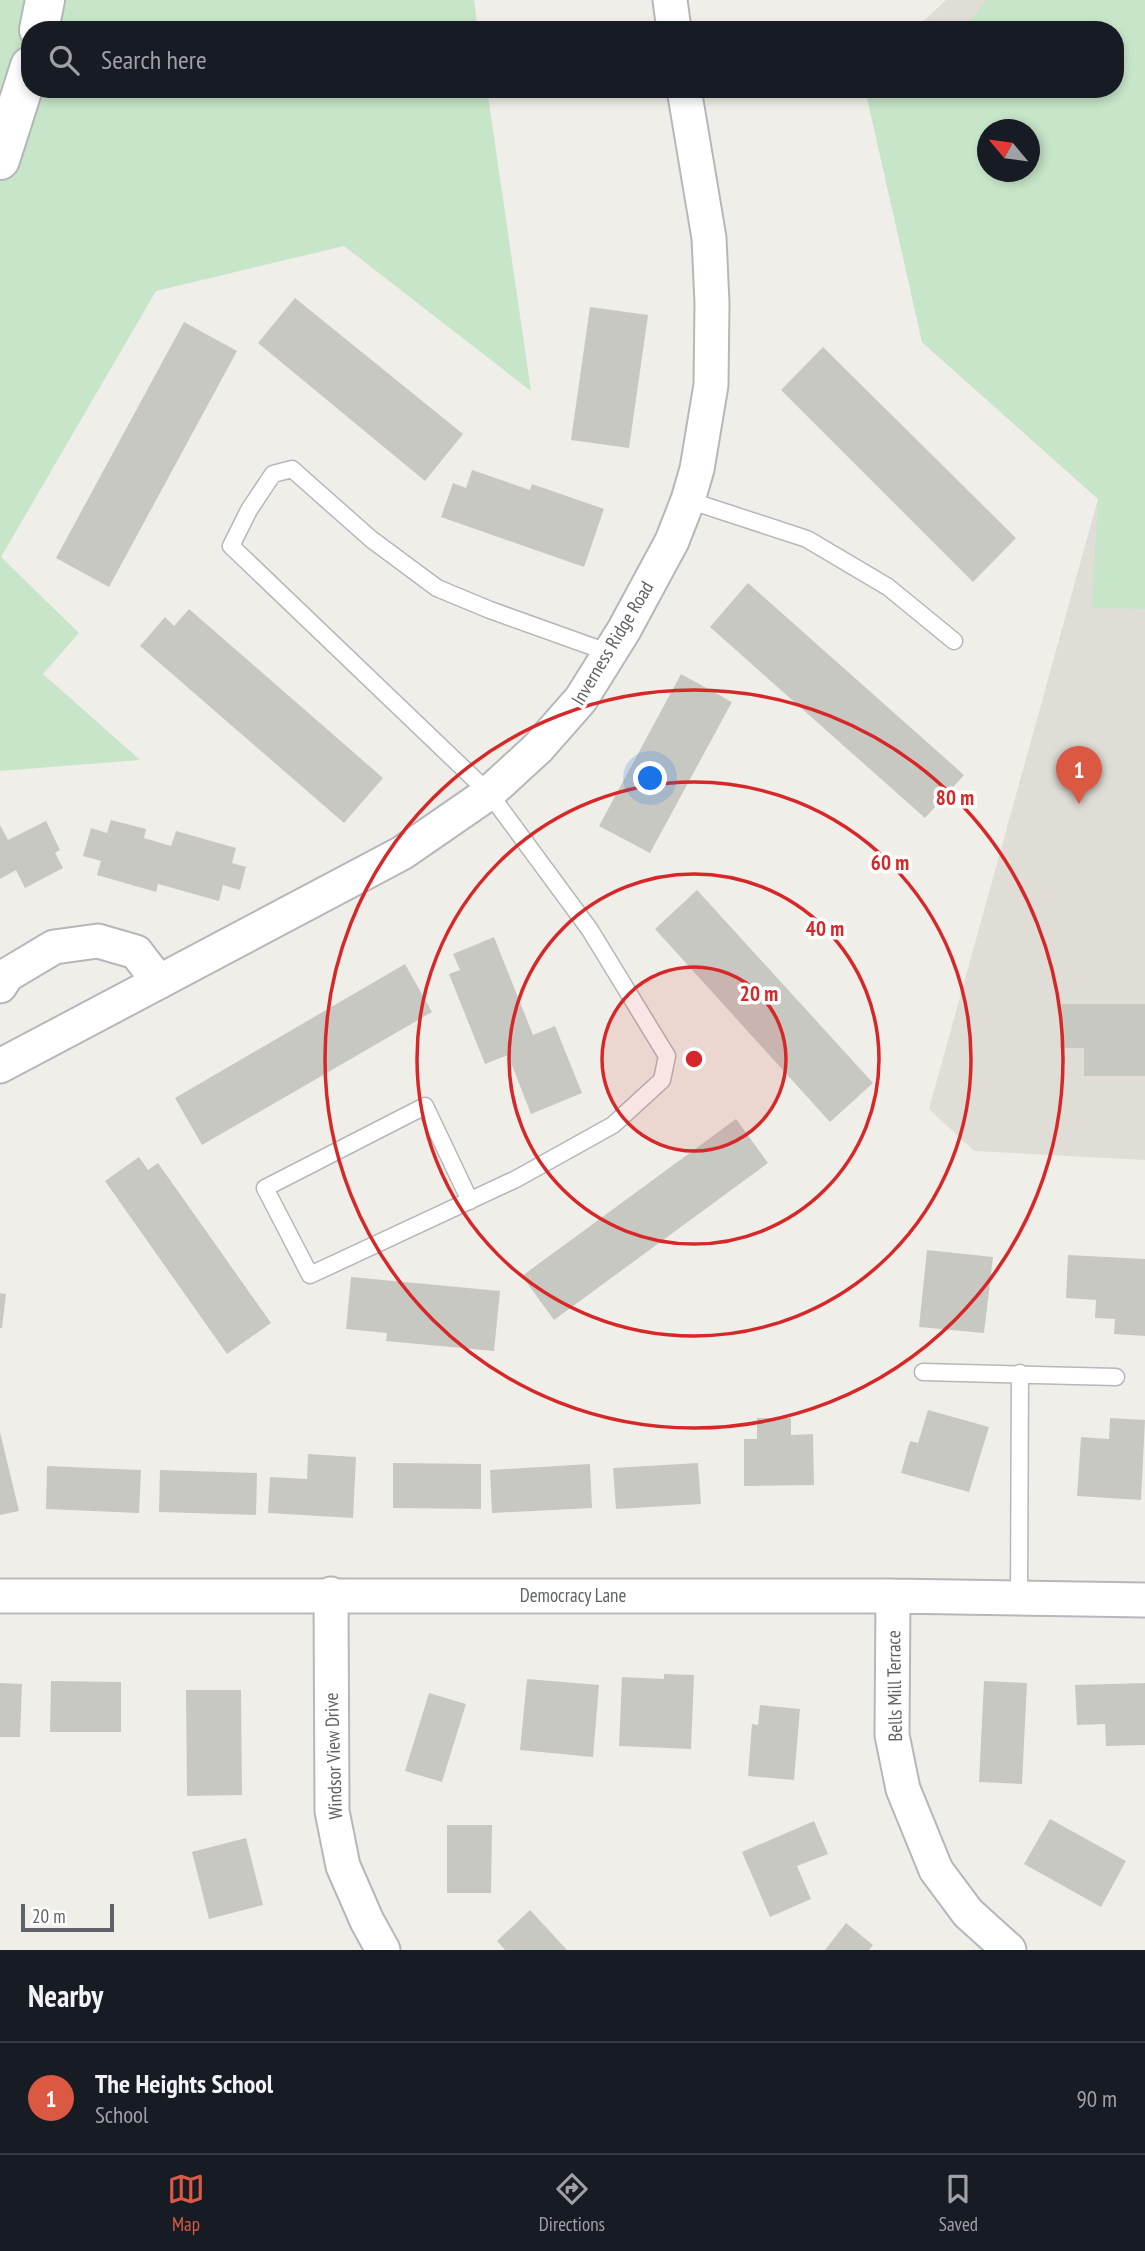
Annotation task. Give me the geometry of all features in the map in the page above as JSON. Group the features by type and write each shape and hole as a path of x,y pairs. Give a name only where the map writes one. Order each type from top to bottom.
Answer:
{"street":[{"path":"41,21 46,0"},
{"path":"670,0 673,21"},
{"path":"0,160 21,98"},
{"name":"Inverness Ridge Road","path":"0,1066 402,853 489,793 538,748 573,709 610,653 672,541 697,469 711,385 712,303 709,238 686,98"},
{"path":"0,986 8,975 54,947 98,941 136,952 159,982"},
{"name":"Democracy Lane","path":"0,1596 331,1594 893,1596 1145,1600"},
{"name":"Windsor View Drive","path":"331,1594 332,1811 343,1866 383,1950"},
{"name":"Bells Mill Terrace","path":"893,1596 892,1735 902,1789 936,1870 968,1913 1009,1950"}],"lane":[{"path":"470,1201 425,1106 265,1188 310,1275 516,1180 613,1125 662,1080 667,1056 590,930 489,793 231,546 249,510 273,474 292,469 371,538 437,588 610,653"},
{"path":"688,500 807,539 888,587 954,641"},
{"path":"923,1372 1116,1377"},
{"path":"1019,1598 1020,1373"}],"shaded area":[{"path":"946,0 1145,0 1145,1160 974,1151 929,1109 1098,499 922,342 881,98 1124,98 1124,21 924,21"}],"green space":[{"path":"0,0 474,0 477,21 21,21 21,98 488,98 531,391 344,246 156,291 1,557 79,633 43,674 140,760 0,771"},
{"path":"986,0 1145,0 1145,609 1092,608 1098,499 922,342 867,98 1124,98 1124,21 970,21"}],"building":[{"path":"295,298 463,434 425,481 258,343"},
{"path":"590,307 648,315 629,448 571,440"},
{"path":"184,322 237,351 109,587 56,558"},
{"path":"823,347 1016,538 973,582 781,390"},
{"path":"472,470 530,490 532,484 604,509 584,567 441,517 453,483 466,488"},
{"path":"748,583 964,775 925,818 710,627"},
{"path":"189,609 383,778 344,823 140,646 165,617 174,626"},
{"path":"681,674 732,702 650,853 599,826"},
{"path":"111,820 146,829 144,838 171,846 176,831 236,848 232,863 246,867 240,890 223,885 219,901 158,884 156,892 97,875 101,861 83,856 91,828 107,833"},
{"path":"46,821 60,850 55,853 63,868 25,888 16,870 0,879 0,825 8,840"},
{"path":"697,890 873,1083 830,1122 655,929"},
{"path":"494,937 533,1035 555,1026 582,1093 531,1114 508,1055 485,1064 449,974 460,970 453,954"},
{"path":"405,964 432,1012 202,1145 175,1098"},
{"path":"1060,1004 1145,1004 1145,1076 1084,1076 1084,1048 1060,1048"},
{"path":"736,1119 768,1163 554,1320 522,1276"},
{"path":"139,1157 148,1170 158,1163 271,1323 227,1354 105,1181"},
{"path":"927,1250 993,1257 984,1333 919,1327"},
{"path":"1068,1255 1145,1259 1145,1336 1114,1334 1115,1319 1095,1318 1096,1300 1066,1298"},
{"path":"351,1277 500,1291 494,1351 386,1341 387,1333 346,1329"},
{"path":"0,1293 6,1294 2,1328 0,1328"},
{"path":"928,1410 989,1427 969,1492 901,1473 910,1441 918,1443"},
{"path":"757,1418 791,1418 791,1435 813,1434 814,1485 744,1486 744,1439 757,1439"},
{"path":"1110,1418 1145,1420 1141,1500 1077,1496 1081,1437 1109,1439"},
{"path":"0,1432 19,1511 0,1515"},
{"path":"308,1454 356,1457 353,1518 268,1513 270,1477 307,1479"},
{"path":"393,1463 481,1464 481,1509 393,1508"},
{"path":"698,1463 701,1504 616,1509 613,1468"},
{"path":"590,1464 592,1508 492,1513 490,1470"},
{"path":"47,1466 141,1470 139,1513 46,1509"},
{"path":"160,1470 257,1473 256,1515 159,1512"},
{"path":"664,1674 694,1675 691,1749 619,1746 622,1677 664,1679"},
{"path":"527,1679 599,1685 593,1757 520,1750"},
{"path":"51,1681 121,1682 121,1732 50,1732"},
{"path":"984,1681 1027,1683 1022,1784 979,1782"},
{"path":"0,1683 22,1684 20,1737 0,1737"},
{"path":"1145,1683 1145,1745 1106,1746 1105,1724 1077,1725 1075,1685"},
{"path":"186,1690 241,1690 242,1795 187,1796"},
{"path":"429,1693 466,1704 442,1782 405,1771"},
{"path":"760,1705 800,1709 794,1780 748,1776 752,1724 758,1725"},
{"path":"1050,1819 1126,1861 1101,1907 1024,1864"},
{"path":"814,1821 828,1854 797,1866 811,1899 770,1917 742,1852"},
{"path":"447,1825 492,1825 491,1893 447,1893"},
{"path":"246,1838 263,1905 209,1919 192,1852"},
{"path":"530,1910 567,1950 505,1950 497,1941"},
{"path":"846,1923 873,1945 869,1950 825,1950"}],"place":[{"name":"The Heights School","path":"1079,804"}]}
